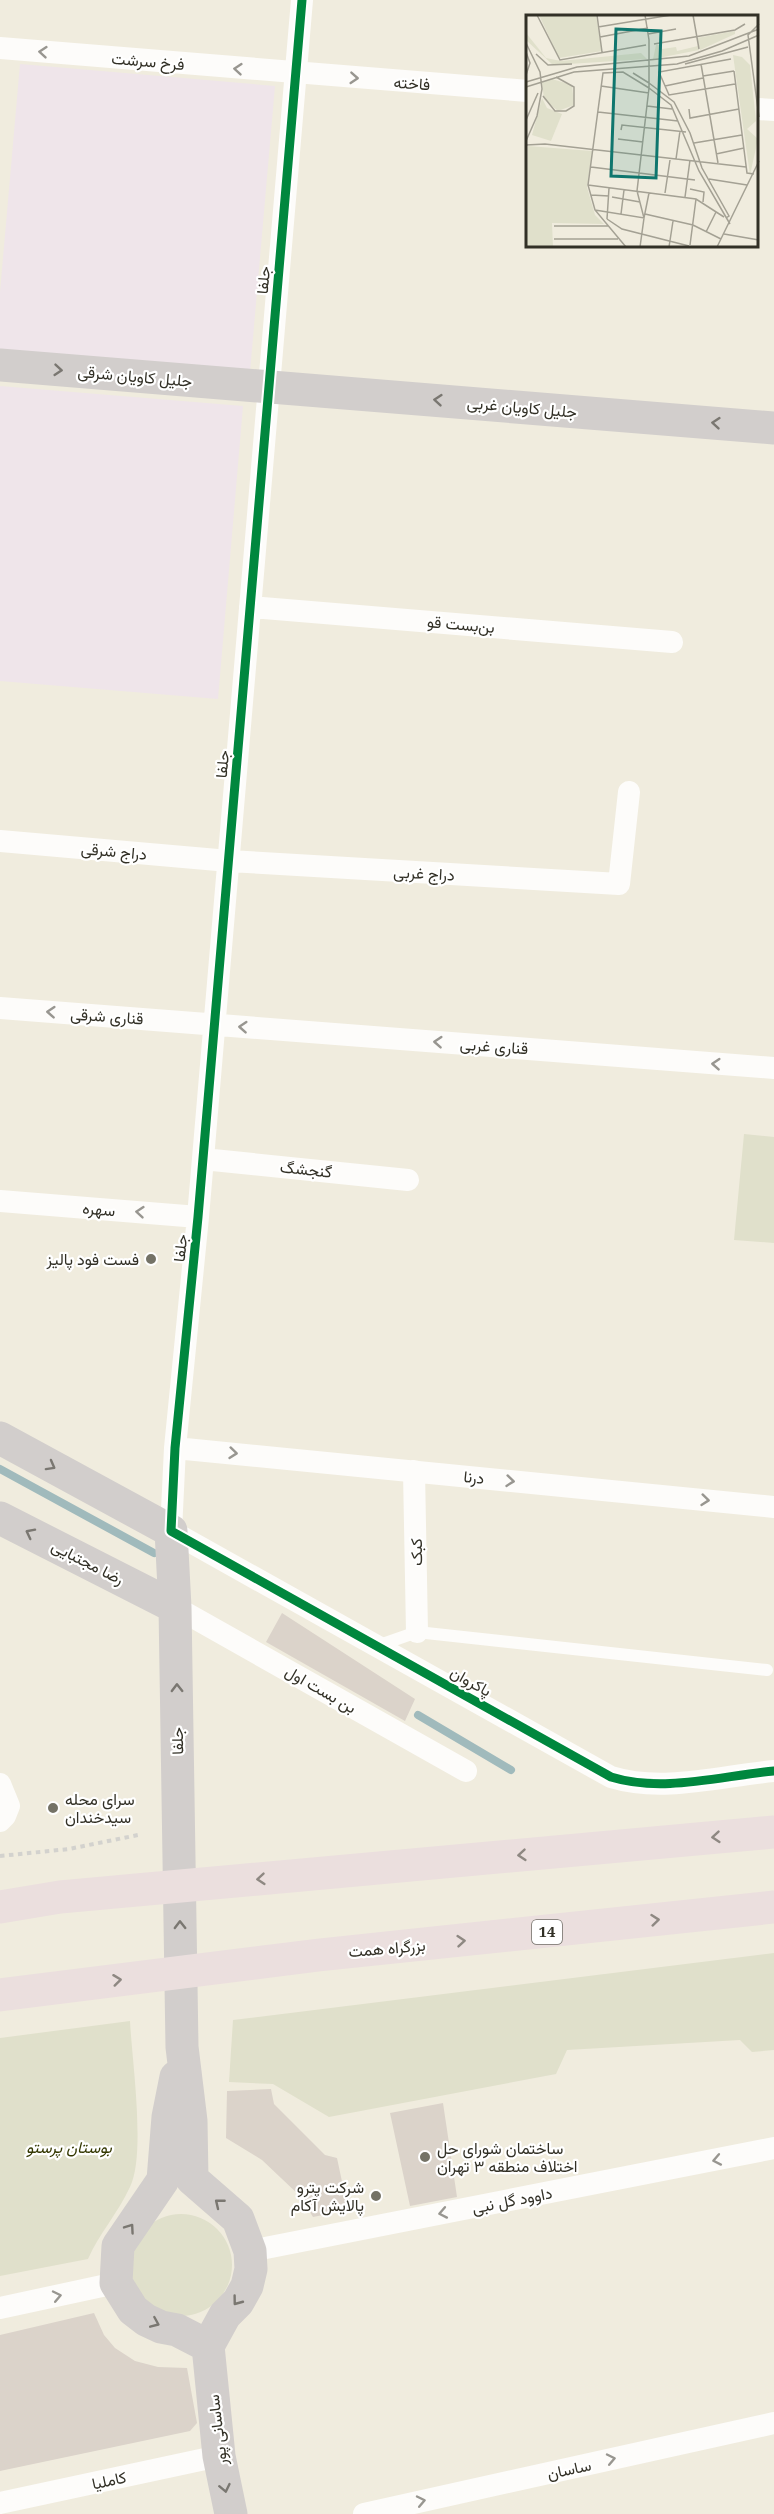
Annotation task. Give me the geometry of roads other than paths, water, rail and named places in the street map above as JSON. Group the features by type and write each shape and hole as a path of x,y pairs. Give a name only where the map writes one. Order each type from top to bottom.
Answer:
{"highway":[{"path":"0,1907 60,1897 774,1832"},
{"name":"بزرگراه همت","path":"0,1995 319,1955 774,1907"}],"main road":[{"name":"جلیل کاویان شرقی","path":"0,365 269,387"},
{"name":"جلیل کاویان غربی","path":"269,387 774,428"},
{"path":"0,1438 171,1531"},
{"name":"رضا مجتبایی","path":"0,1518 176,1607"},
{"name":"جلفا","path":"171,1531 176,1607 182,2047"},
{"path":"182,2047 191,2121 192,2179 238,2219 250,2251 251,2269 247,2286 238,2302 225,2315 208,2346 177,2330 161,2327 146,2320 133,2310 116,2283 118,2246 163,2180 168,2118 182,2047"},
{"name":"ساسانی پور","path":"208,2346 219,2456 231,2514"}],"street":[{"name":"جلفا","path":"171,1531 175,1448 198,1217 302,0"},
{"name":"فرخ سرشت","path":"0,48 296,74"},
{"name":"فاخته","path":"296,74 526,91"},
{"path":"759,108 774,110"},
{"name":"بن‌بست قو","path":"250,607 672,642"},
{"name":"دراج غربی","path":"229,861 619,884 628,792"},
{"name":"دراج شرقی","path":"0,841 229,861"},
{"name":"قناری شرقی","path":"0,1008 214,1024"},
{"name":"قناری غربی","path":"214,1024 774,1068"},
{"name":"گنجشگ","path":"203,1159 408,1180"},
{"name":"سهره","path":"0,1201 198,1217"},
{"name":"درنا","path":"175,1448 774,1507"},
{"name":"کبک","path":"414,1471 417,1632"},
{"name":"پاکروان","path":"171,1531 611,1777 628,1782 655,1785 774,1771"},
{"name":"بن بست اول","path":"176,1607 466,1771"},
{"path":"0,1784 9,1806 3,1819"},
{"name":"داوود گل نبی","path":"250,2251 774,2148"},
{"path":"0,2308 116,2283"},
{"name":"ساسان","path":"363,2514 774,2423"},
{"name":"کاملیا","path":"0,2504 219,2456"}],"lane":[{"path":"378,1646 417,1632 767,1670"}],"waterway":[{"path":"0,1469 154,1553"},
{"path":"418,1715 511,1770"}],"place":[{"name":"فست فود پالیز","path":"151,1259"},
{"name":"سرای محله سیدخندان","path":"53,1808"},
{"name":"ساختمان شورای حل اختلاف منطقه ۳ تهران","path":"425,2157"},
{"name":"شرکت پترو پالایش آکام","path":"376,2196"}],"park label":[{"name":"بوستان پرستو","path":"69,2147"}]}
